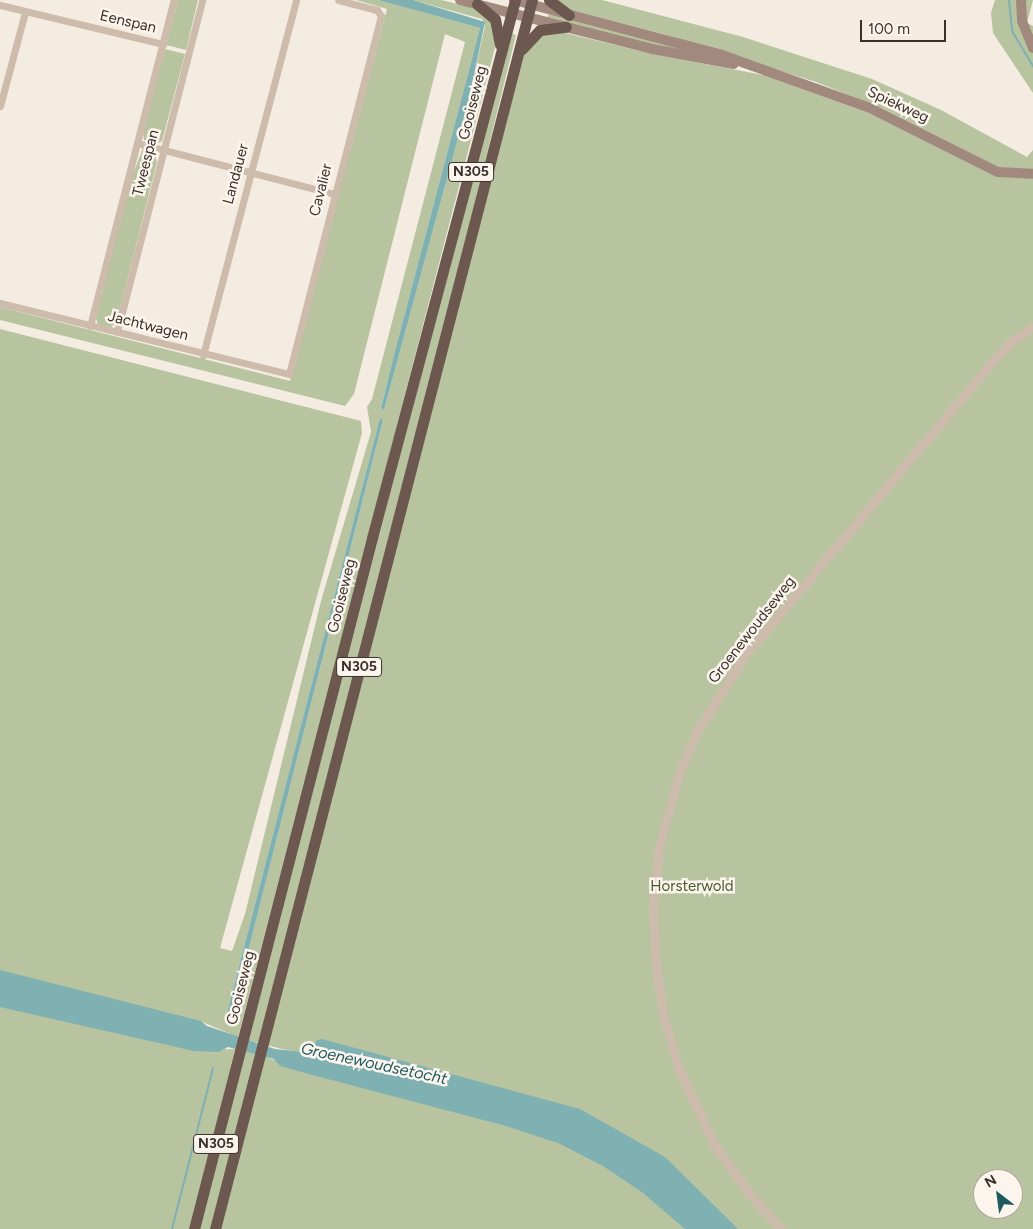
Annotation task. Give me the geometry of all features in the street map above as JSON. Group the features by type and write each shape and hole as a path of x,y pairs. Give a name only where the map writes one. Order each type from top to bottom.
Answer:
{"highway":[{"name":"Gooiseweg","path":"194,1229 369,548 515,0"},
{"path":"549,0 570,15"},
{"name":"Gooiseweg","path":"215,1229 531,3"},
{"path":"477,4 498,24 501,54"},
{"path":"517,57 535,32 544,28 566,27"}],"main road":[{"name":"Spiekweg","path":"460,0 652,49 747,66"},
{"name":"Spiekweg","path":"515,0 692,45 870,108 998,172 1033,174"},
{"path":"1021,0 1022,21 1033,48"}],"street":[{"name":"Tweespan","path":"90,326 174,0"},
{"name":"Tweespan","path":"117,332 202,0"},
{"name":"Landauer","path":"203,354 296,0"},
{"name":"Cavalier","path":"289,374 381,12 338,0"},
{"name":"Eenspan","path":"0,5 163,44"},
{"path":"0,106 25,12"},
{"path":"137,143 334,194"},
{"name":"Jachtwagen","path":"0,303 289,374"},
{"name":"Groenewoudseweg","path":"781,1229 748,1192 714,1144 678,1066 663,1014 656,967 653,909 659,848 676,784 697,731 747,653 990,364 1013,340 1033,327"}],"green space":[{"path":"178,0 198,0 186,50 166,45"},
{"path":"356,0 378,0 480,28 395,351 381,408 384,410 470,94 485,26 482,19 413,0 441,0 470,7 491,17 497,40 238,1037 200,1021 192,1050 235,1049 191,1229 0,1229 0,329 361,421 362,433 220,948 232,951 245,914 321,601 371,432 367,407 372,399 465,42 445,34 354,394 345,406 0,320 0,307 290,381 387,9","holes":["380,418 383,420 230,1023 225,1021"]},
{"path":"552,0 602,0 743,37 872,79 941,110 1027,157 1033,150 1033,170 1001,168 884,109 816,82 667,35 567,9"},
{"path":"995,0 1033,0 1027,23 1033,26 1033,93 993,33 991,13"},
{"path":"549,13 651,39 726,62 547,20"},
{"name":"Horsterwold","path":"557,31 652,54 763,75 871,114 995,175 1033,178 1033,1229 219,1229 264,1056 277,1061 294,1052 266,1045 524,54 534,36"},
{"path":"510,33 516,35 477,194 259,1043 248,1040"},
{"path":"165,49 185,54 162,141 157,144 144,140 143,132"},
{"path":"143,148 154,152 157,162 117,321 110,328 98,325 96,318 131,179"},
{"path":"245,1051 256,1054 212,1229 198,1229"}],"water":[{"path":"378,0 413,0 485,22 470,94 384,410 381,408 395,351 480,28"},
{"path":"380,418 383,420 230,1023 227,1024 225,1021"},
{"name":"Groenewoudsetocht","path":"0,970 201,1021 207,1026 275,1049 310,1053 317,1040 322,1039 580,1109 665,1157 738,1229 685,1229 643,1193 603,1166 558,1143 506,1126 280,1066 274,1059 228,1047 219,1052 194,1051 0,1007"}],"waterway":[{"path":"1009,0 1012,31 1033,66"},
{"path":"172,1229 213,1068"}]}
